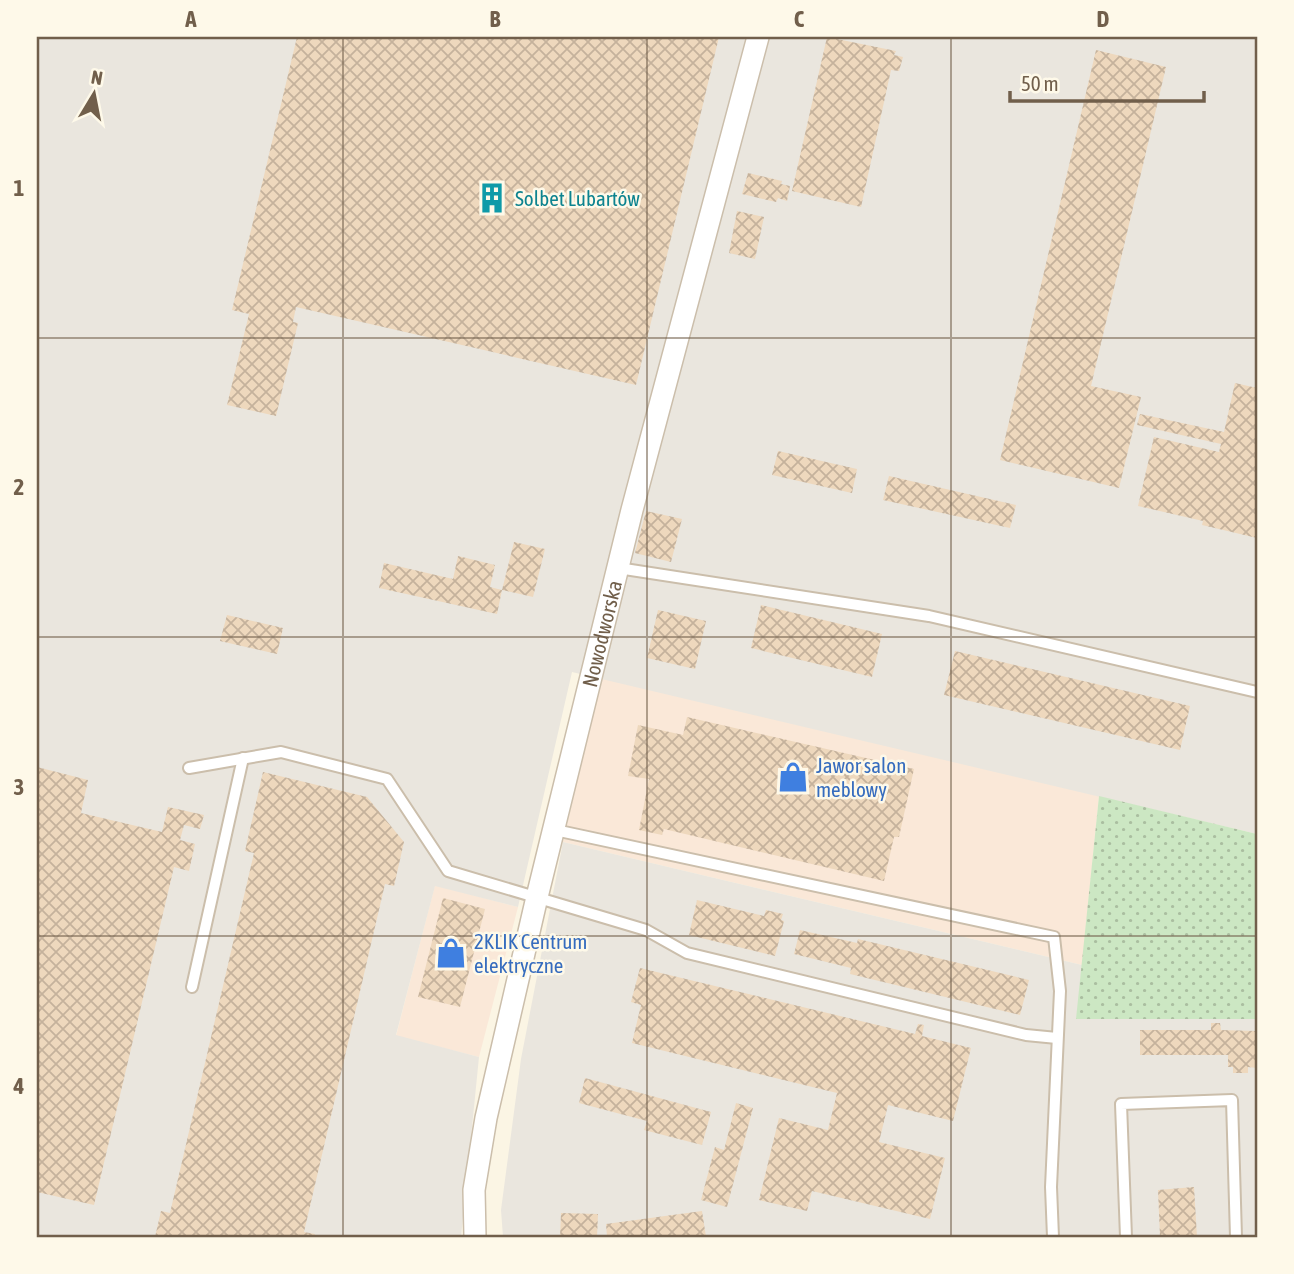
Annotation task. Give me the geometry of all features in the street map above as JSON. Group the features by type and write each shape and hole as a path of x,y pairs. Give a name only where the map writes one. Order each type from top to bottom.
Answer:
{"street":[{"name":"Nowodworska","path":"475,1237 474,1190 486,1118 537,897 618,568 758,37"}],"lane":[{"path":"618,568 929,616 1257,692"},
{"path":"189,768 281,752 387,779 448,871 646,930 687,953 1026,1035 1057,1038"},
{"path":"192,987 243,758"},
{"path":"555,830 1054,937 1060,991 1051,1187 1052,1237"},
{"path":"1126,1237 1121,1104 1232,1100 1236,1237"}],"shaded area":[{"path":"37,37 1257,37 1257,834 572,672 518,907 435,886 396,1035 479,1057 461,1237 37,1237"},
{"path":"601,678 1099,796 1082,965 563,842"},
{"path":"563,842 1082,965 1077,1019 1257,1019 1257,1237 503,1237 501,1210 521,1059"},
{"path":"435,885 518,907 479,1057 396,1036"}],"green space":[{"path":"1099,796 1257,834 1257,1019 1076,1019"}],"building":[{"name":"Solbet Lubartów","path":"297,37 719,37 636,385 296,307 293,322 298,323 276,416 227,405 249,314 232,310"},
{"path":"827,37 896,51 894,55 903,57 899,71 891,70 861,207 792,191"},
{"path":"1096,50 1166,67 1091,386 1141,397 1119,488 1000,460"},
{"path":"748,173 782,181 781,184 790,186 787,201 778,198 776,202 742,194"},
{"path":"737,211 764,217 755,259 729,253"},
{"path":"1235,383 1257,388 1257,538 1202,525 1203,521 1138,506 1154,437 1219,452 1221,444 1137,425 1140,414 1224,432"},
{"path":"778,451 857,469 852,493 772,475"},
{"path":"889,476 1016,505 1010,528 883,500"},
{"path":"646,511 682,519 671,562 635,553"},
{"path":"514,542 545,549 533,597 502,590"},
{"path":"458,556 495,565 490,587 502,590 497,614 379,588 384,563 453,579"},
{"path":"761,605 882,634 872,677 751,648"},
{"path":"658,610 706,621 695,669 647,658"},
{"path":"227,615 283,628 277,654 220,641"},
{"path":"955,651 1190,706 1180,750 944,695"},
{"path":"687,717 914,769 899,837 894,837 884,881 664,829 662,835 639,830 649,779 628,776 638,725 683,735"},
{"path":"37,767 88,780 81,813 162,832 168,807 204,815 200,829 184,825 180,840 195,844 189,871 174,867 94,1205 37,1192"},
{"path":"263,772 367,797 404,842 394,886 385,884 304,1232 315,1234 314,1237 155,1237 161,1211 170,1213 254,853 245,851"},
{"name":"2KLIK Centrum elektryczne","path":"443,898 485,909 460,1007 418,997"},
{"path":"697,900 764,916 766,910 783,914 781,920 784,921 775,956 689,935"},
{"path":"800,930 857,943 858,939 1029,980 1020,1015 850,974 851,968 794,954"},
{"path":"640,968 915,1034 918,1024 924,1025 922,1036 971,1048 953,1121 888,1105 879,1142 945,1158 930,1219 812,1191 807,1211 759,1200 779,1118 828,1130 837,1093 632,1043 641,1005 631,1002"},
{"path":"1211,1023 1220,1023 1221,1030 1257,1031 1257,1068 1248,1067 1248,1073 1233,1073 1233,1067 1228,1067 1228,1055 1140,1055 1140,1030 1211,1030"},
{"path":"585,1078 711,1112 702,1145 644,1130 647,1121 579,1103"},
{"path":"736,1103 753,1108 727,1207 701,1200 715,1147 724,1150"},
{"path":"1194,1187 1197,1237 1160,1237 1158,1190"},
{"path":"702,1211 706,1237 607,1237 606,1224"},
{"path":"561,1213 598,1214 597,1237 560,1237"}],"place":[{"name":"Solbet Lubartów","path":"492,198"},
{"name":"Jawor salon meblowy","path":"793,777"},
{"name":"2KLIK Centrum elektryczne","path":"451,953"}]}
